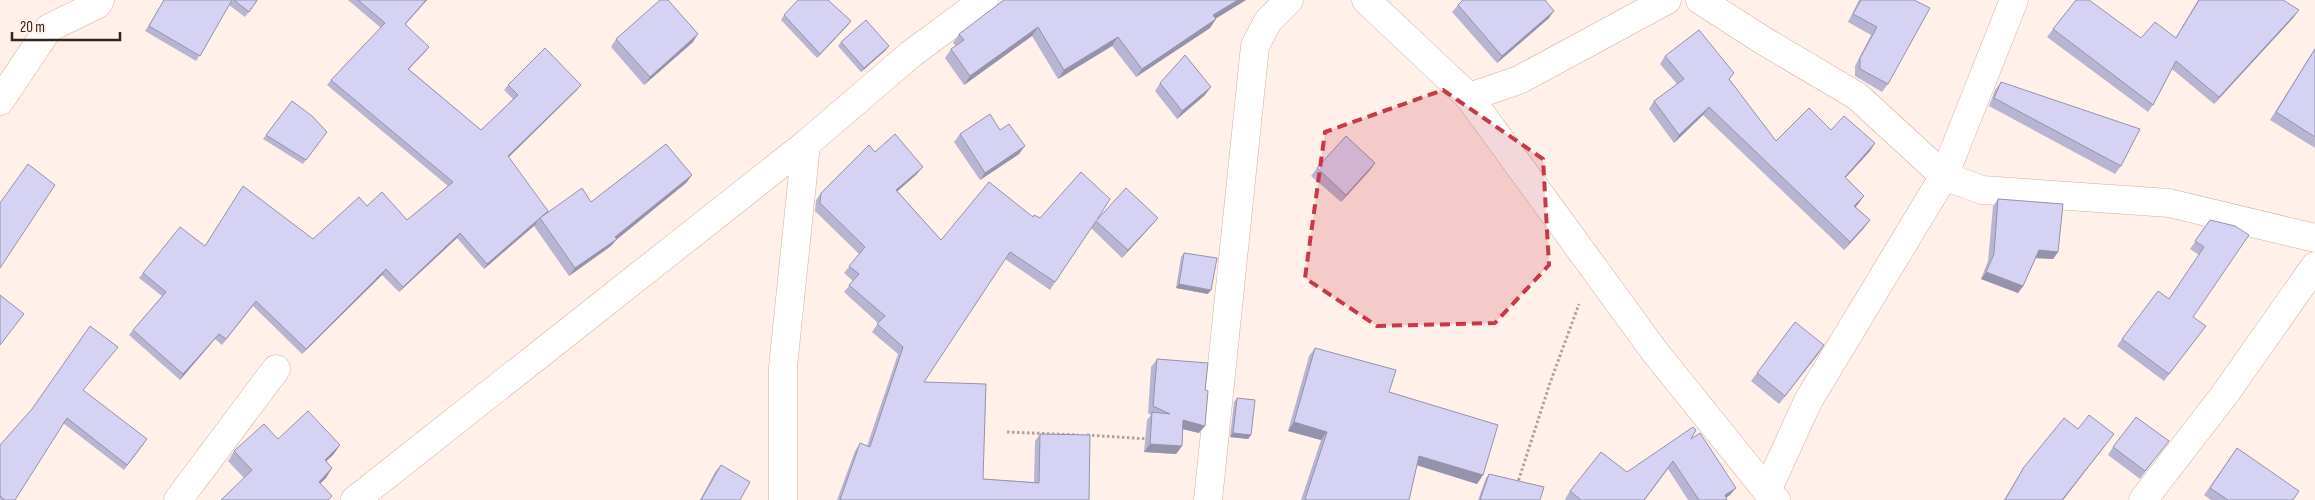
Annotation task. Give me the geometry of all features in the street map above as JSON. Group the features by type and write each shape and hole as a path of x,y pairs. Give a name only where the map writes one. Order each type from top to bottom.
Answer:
{"street":[{"path":"0,101 49,28 98,4 100,0"},
{"path":"355,500 806,144 911,54 984,0"},
{"path":"1208,500 1255,46 1268,21 1289,0"},
{"path":"1366,0 1469,97 1655,352 1771,496 1808,401 1944,176 2014,0"},
{"path":"1469,97 1519,80 1667,0"},
{"path":"1700,0 1764,41 1857,96 1944,176 1982,190 2169,203 2315,238"},
{"path":"783,500 783,367 806,144"},
{"path":"2144,500 2225,394 2315,266"},
{"path":"192,495 276,369"}],"path":[{"path":"1515,491 1572,319 1588,284 1597,271"},
{"path":"1006,432 1155,440"}],"highlighted area":[{"path":"1443,90 1543,159 1549,265 1495,323 1377,326 1305,278 1325,132"}],"building":[{"path":"164,0 232,0 200,56 149,26"},
{"path":"234,0 257,0 249,12"},
{"path":"358,0 426,0 405,24 429,47 408,69 481,130 518,95 508,85 545,48 581,85 508,156 548,211 487,264 460,233 403,287 386,269 306,349 256,301 226,339 219,334 183,374 133,330 166,292 143,273 180,227 205,246 243,186 313,239 359,197 367,206 382,192 407,220 453,182 331,80 385,23"},
{"path":"660,0 668,0 698,34 650,77 616,39"},
{"path":"798,0 828,0 851,21 820,54 784,15"},
{"path":"1004,0 1238,0 1213,15 1216,19 1142,69 1118,37 1064,70 1038,27 970,76 951,49 964,40 959,34"},
{"path":"1463,0 1545,0 1554,11 1502,56 1458,5"},
{"path":"1861,0 1914,0 1930,8 1888,84 1860,69 1860,58 1877,27 1853,14"},
{"path":"2076,0 2089,0 2141,38 2155,22 2176,38 2199,0 2283,0 2299,10 2219,97 2176,61 2153,105 2053,29"},
{"path":"866,20 889,46 864,68 841,42"},
{"path":"1699,30 1734,73 1729,79 1776,141 1809,108 1831,130 1844,116 1875,143 1845,177 1864,196 1854,206 1870,220 1850,242 1709,107 1679,135 1654,101 1684,79 1665,56"},
{"path":"2315,49 2315,137 2276,112"},
{"path":"1185,55 1211,87 1182,111 1160,83"},
{"path":"2001,82 2140,129 2121,166 1994,98"},
{"path":"292,101 312,116 327,132 306,160 266,135"},
{"path":"990,114 1000,130 1009,124 1025,146 985,173 960,134"},
{"path":"895,134 923,167 896,190 941,240 989,182 1033,217 1034,215 1040,218 1081,172 1110,199 1097,220 1126,188 1158,218 1128,250 1096,221 1055,282 1010,252 924,382 986,384 983,479 1039,483 1040,434 1090,435 1089,500 840,500 860,443 870,447 903,347 877,324 885,316 849,285 859,274 849,266 865,247 820,203 821,193 869,145 875,152"},
{"path":"1346,136 1375,163 1346,195 1317,168"},
{"path":"666,144 692,175 615,237 617,239 575,268 540,218 582,188 591,202"},
{"path":"28,164 55,185 0,268 0,203"},
{"path":"1998,199 2063,204 2058,252 2039,250 2023,286 1986,272 1994,254"},
{"path":"2210,220 2235,226 2249,235 2193,317 2206,326 2169,374 2122,339 2158,291 2169,299 2204,247 2195,241"},
{"path":"1184,253 1217,258 1211,290 1179,284"},
{"path":"0,295 24,314 0,345"},
{"path":"1795,322 1824,345 1785,396 1757,373"},
{"path":"90,326 118,347 83,390 147,439 127,465 67,418 15,500 5,500 0,496 0,445 32,409"},
{"path":"1315,348 1396,370 1389,392 1498,425 1483,475 1419,456 1409,500 1305,499 1327,432 1294,422"},
{"path":"1157,359 1208,363 1205,390 1208,391 1205,426 1183,420 1182,446 1150,444 1152,412 1170,414 1153,406"},
{"path":"1237,398 1255,400 1251,435 1233,433"},
{"path":"308,411 340,445 325,460 332,468 319,482 332,496 328,500 221,500 252,470 234,451 264,424 278,439"},
{"path":"2089,415 2114,434 2062,500 2005,500 2024,467 2064,418 2078,429"},
{"path":"2136,417 2169,441 2145,471 2113,447"},
{"path":"1693,427 1696,430 1691,439 1700,433 1736,488 1725,495 1727,500 1699,500 1673,461 1644,500 1581,500 1570,491 1601,452 1627,472"},
{"path":"2237,448 2299,491 2293,500 2228,500 2210,488"},
{"path":"721,465 750,482 740,500 701,500"},
{"path":"1489,474 1544,487 1540,500 1480,500"}]}
